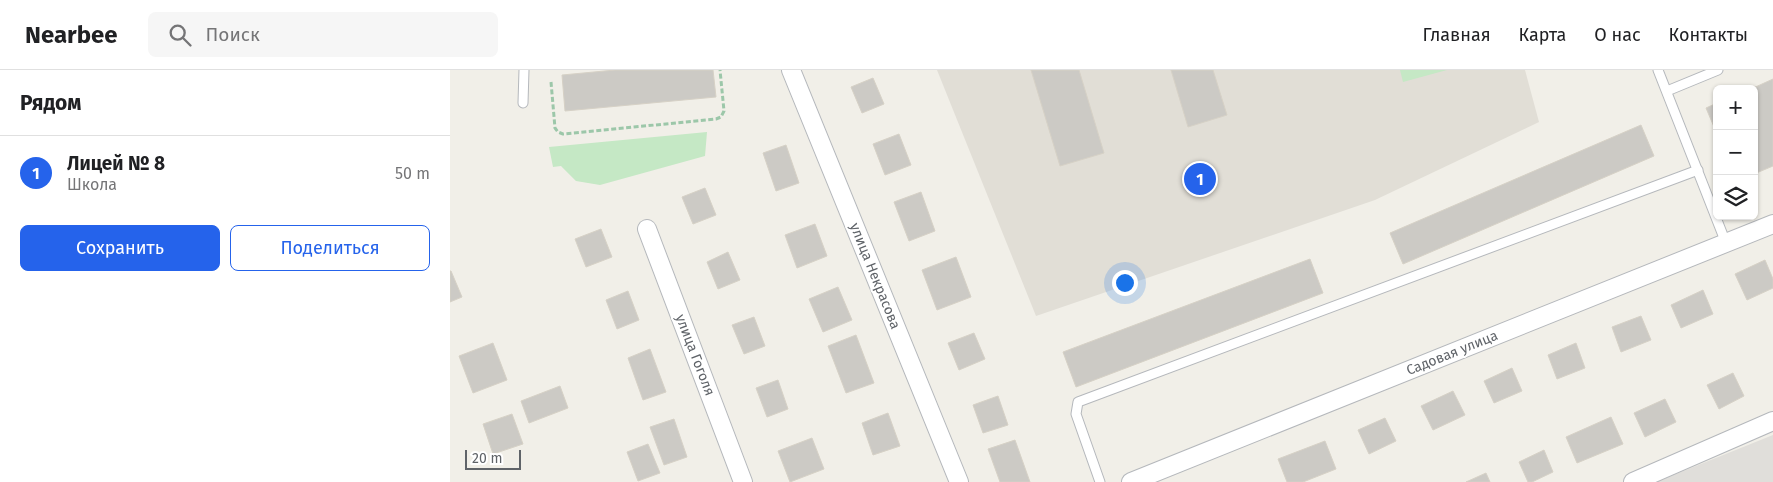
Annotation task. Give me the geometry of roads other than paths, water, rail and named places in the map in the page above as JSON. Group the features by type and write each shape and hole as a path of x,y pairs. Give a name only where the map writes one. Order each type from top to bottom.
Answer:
{"street":[{"name":"улица Некрасова","path":"791,70 959,482"},
{"name":"Садовая улица","path":"1131,482 1773,224"},
{"name":"улица Гоголя","path":"647,229 743,482"},
{"path":"1633,482 1773,421"}],"lane":[{"path":"522,103 524,70"},
{"path":"1658,70 1726,243"},
{"path":"1667,91 1718,70"},
{"path":"1100,482 1076,414 1078,402 1698,170"}],"place":[{"name":"Лицей № 8","path":"1200,179"}]}
